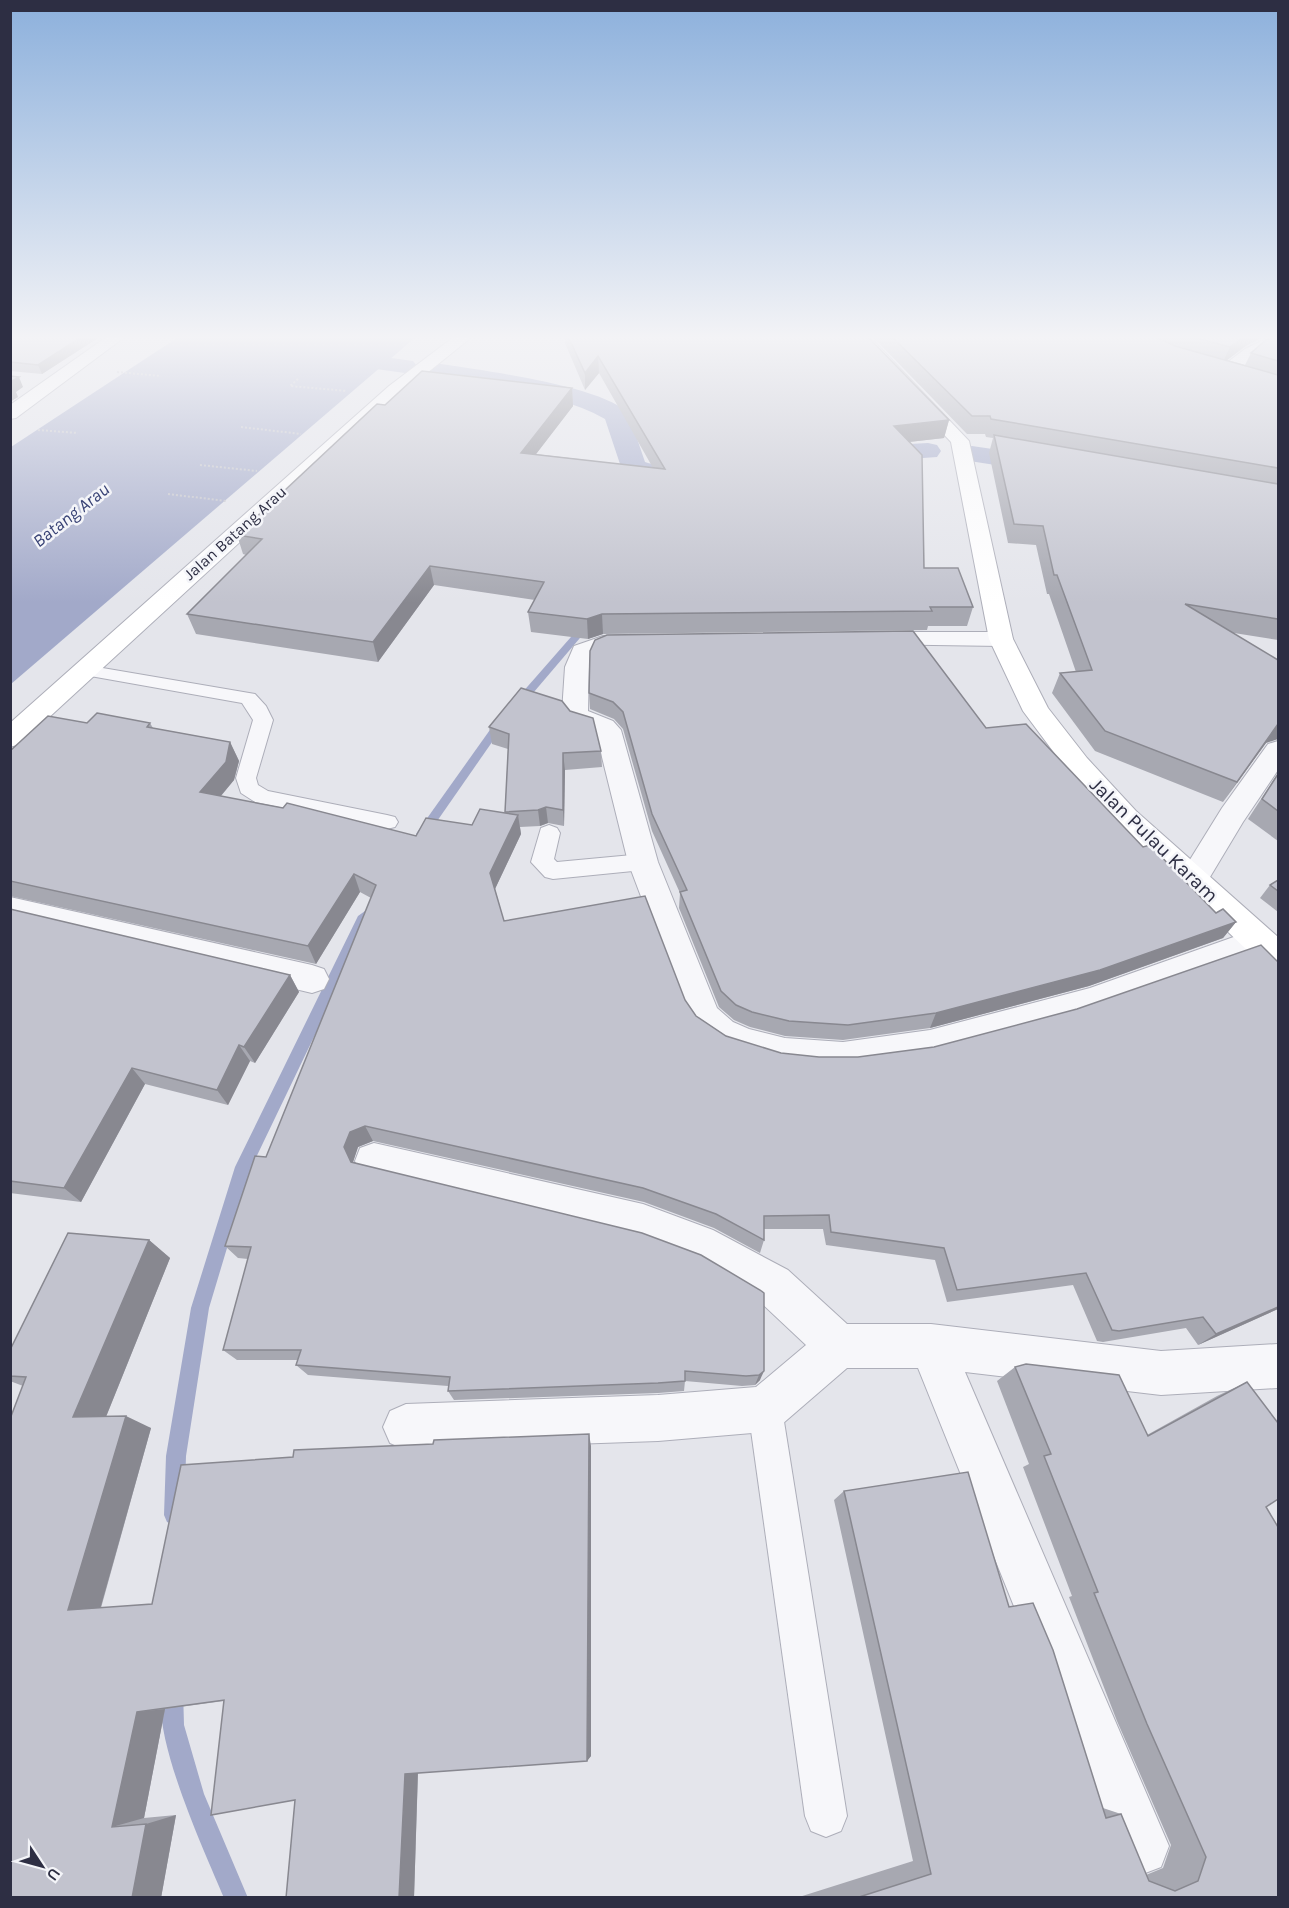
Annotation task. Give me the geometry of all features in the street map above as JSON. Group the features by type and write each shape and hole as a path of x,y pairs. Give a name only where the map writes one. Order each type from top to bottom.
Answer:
{"street":[{"name":"Jalan Batang Arau","path":"10,738 356,425"},
{"path":"945,425 960,441 982,445"},
{"name":"Jalan Pulau Karam","path":"960,441 1001,639 1036,711 1077,764 1126,818 1269,947"},
{"path":"851,639 1001,639"},
{"path":"663,641 595,645 583,651 577,667 575,712 583,720 598,723 608,730 644,862 703,1016 710,1026 728,1038 779,1053 828,1056 880,1055 953,1041 1100,1000 1269,947"},
{"path":"1193,879 1232,815 1278,750"},
{"path":"10,909 312,979"},
{"path":"374,1161 643,1224 713,1250 773,1285 839,1346"},
{"path":"406,1427 657,1418 765,1409 839,1346 931,1346 1161,1373 1278,1366"},
{"path":"931,1346 1140,1846"}],"lane":[{"path":"86,670 248,698 259,710 264,720 246,778 249,788 262,797 387,822"},
{"path":"549,833 542,862 553,872 644,862"},
{"path":"765,1409 826,1816"}],"path":[{"path":"241,427 308,435"},
{"path":"36,430 78,433"},
{"path":"200,465 264,472"},
{"path":"168,494 230,501"}],"water":[{"name":"Batang Arau","path":"44,425 313,425 11,684 11,447"}],"building":[{"path":"355,425 543,425 521,453 665,469 639,425 903,425 894,426 922,455 924,568 958,568 973,607 930,607 932,611 602,614 587,619 528,612 544,582 430,566 373,642 187,614 262,539 237,535"},
{"path":"1026,425 1278,425 1278,468"},
{"path":"994,435 1278,484 1278,619 1185,604 1278,660 1278,724 1237,782 1105,731 1060,673 1092,670 1057,575 1054,575 1043,526 1014,524"},
{"path":"913,631 986,728 1026,724 1143,847 1150,845 1216,913 1223,909 1236,922 1100,970 936,1013 848,1025 789,1021 752,1012 736,1005 721,991 680,892 687,890 652,814 623,712 613,702 589,693 590,651 595,640 607,635"},
{"path":"521,688 562,701 570,711 593,718 601,751 563,753 563,810 546,807 538,810 505,812 509,734 489,727"},
{"path":"97,713 150,723 147,727 230,742 226,762 200,792 283,808 287,803 416,836 426,818 472,825 480,809 518,815 490,873 504,921 645,896 685,1000 696,1016 726,1036 781,1053 819,1057 858,1057 934,1047 1077,1009 1261,945 1278,962 1278,1307 1216,1334 1203,1317 1119,1331 1112,1330 1086,1273 957,1290 944,1248 831,1232 829,1215 764,1216 764,1240 716,1214 643,1188 365,1126 350,1132 344,1147 351,1162 642,1233 701,1255 760,1290 764,1293 764,1371 759,1375 746,1376 685,1371 685,1381 658,1383 448,1391 450,1377 296,1365 301,1350 223,1350 251,1247 225,1246 255,1156 266,1157 376,885 354,874 308,946 10,881 10,751 48,716 87,723"},
{"path":"1278,774 1278,811 1262,799"},
{"path":"1278,880 1278,891 1270,885"},
{"path":"10,909 290,975 244,1047 239,1045 217,1090 132,1068 64,1188 10,1181"},
{"path":"68,1233 149,1240 73,1417 126,1416 68,1610 152,1604 181,1465 293,1457 294,1450 433,1444 434,1440 589,1434 587,1761 405,1774 399,1898 286,1898 295,1800 211,1815 224,1700 137,1712 112,1827 146,1824 132,1898 10,1898 10,1419 26,1377 10,1376 10,1350"},
{"path":"1026,1364 1119,1375 1148,1436 1247,1382 1278,1423 1278,1499 1266,1507 1278,1527 1278,1898 856,1898 931,1874 844,1491 968,1472 1009,1607 1033,1603 1053,1650 1106,1818 1121,1814 1149,1881 1175,1891 1198,1881 1206,1857 1147,1724 1094,1593 1098,1592 1044,1456 1051,1454 1015,1367"}],"waterway":[{"path":"619,425 633,467 650,473 694,470"},
{"path":"854,455 928,451"},
{"path":"972,454 1053,466"},
{"path":"518,704 588,623"},
{"path":"422,834 501,722"},
{"path":"174,1515 176,1456 200,1308 243,1167 365,916"},
{"path":"172,1690 173,1725 193,1795 236,1898"}]}
